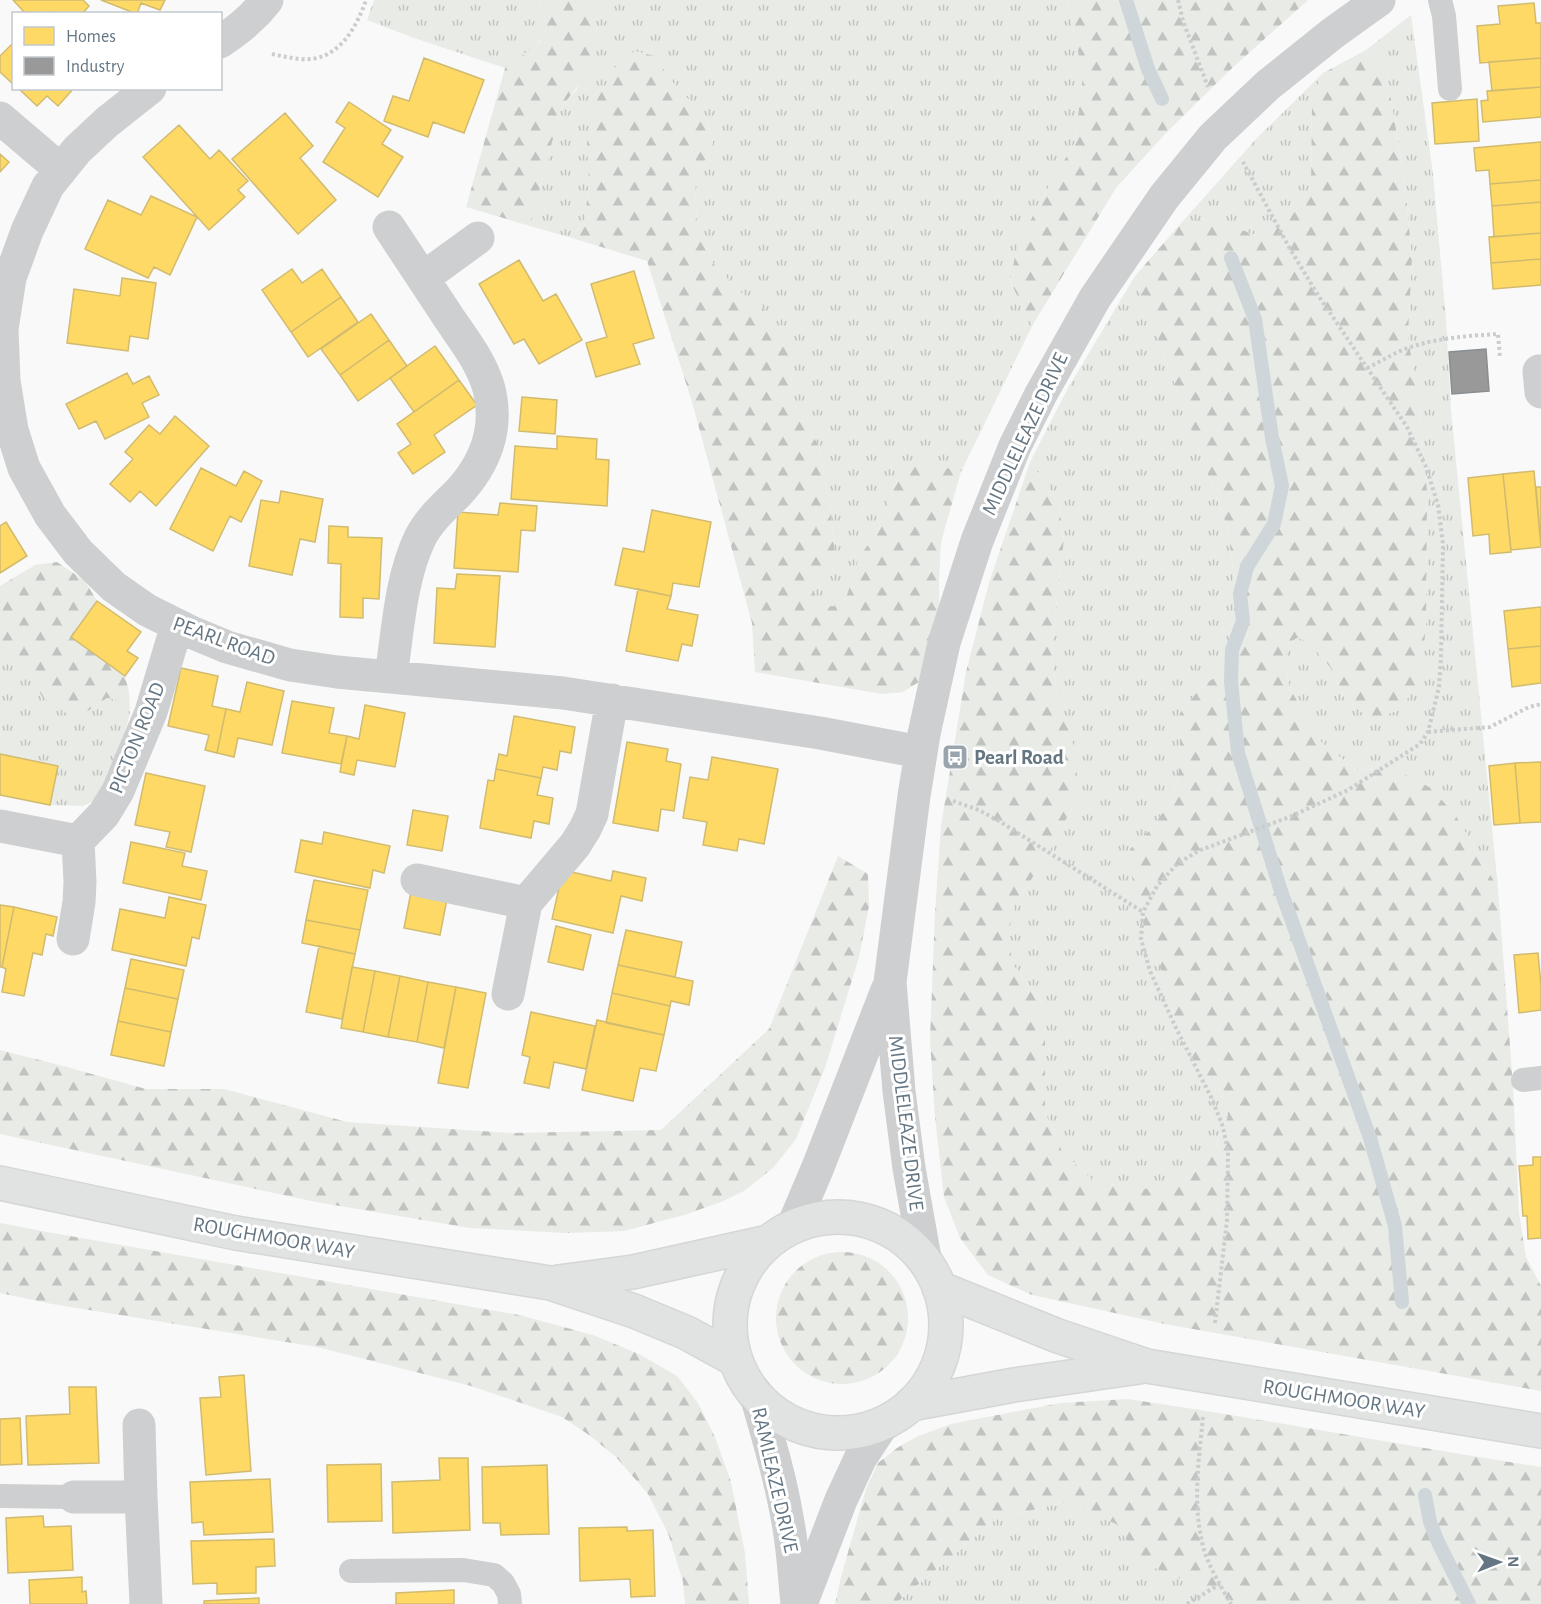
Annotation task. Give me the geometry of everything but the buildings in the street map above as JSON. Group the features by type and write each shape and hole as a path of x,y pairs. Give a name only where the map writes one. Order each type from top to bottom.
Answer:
{"main road":[{"name":"ROUGHMOOR WAY","path":"0,1183 236,1233 550,1283 634,1311 687,1333 736,1359"},
{"name":"ROUGHMOOR WAY","path":"550,1283 633,1272 780,1234 822,1217 856,1218 888,1228 916,1249 933,1276 945,1310 945,1345 933,1377 911,1404 883,1424 850,1433 815,1431 788,1420 763,1403 745,1379 733,1351 730,1322 735,1292 748,1265 780,1234"},
{"name":"ROUGHMOOR WAY","path":"933,1276 1047,1332 1147,1366 1541,1431"},
{"name":"ROUGHMOOR WAY","path":"911,1404 1014,1385 1147,1366"}],"street":[{"path":"222,41 256,15 267,0"},
{"name":"MIDDLELEAZE DRIVE","path":"933,1276 905,1135 890,982 920,752 944,643 977,540 1015,446 1041,394 1118,262 1164,197 1224,125 1268,85 1379,0"},
{"name":"PEARL ROAD","path":"148,90 107,122 77,150 48,186 27,231 10,278 2,329 6,431 50,516 78,552 114,587 147,610 177,625 227,647 290,665 337,672 612,699 920,752"},
{"path":"0,118 61,170"},
{"path":"389,227 473,355 483,374 493,414 490,440 483,457 470,477 431,521 420,538 406,580 392,676"},
{"path":"423,278 478,238"},
{"name":"PICTON ROAD","path":"78,841 104,814 118,791 151,712 177,625"},
{"path":"508,994 526,903 575,845 592,814 612,699"},
{"path":"0,826 78,841 79,902 73,939"},
{"path":"417,880 526,903"},
{"name":"MIDDLELEAZE DRIVE","path":"780,1234 818,1167 890,982"},
{"name":"RAMLEAZE DRIVE","path":"755,1392 775,1461 788,1518 799,1604"},
{"name":"RAMLEAZE DRIVE","path":"799,1604 860,1459 883,1424"},
{"path":"139,1425 146,1604"},
{"path":"74,1497 141,1497"}],"lane":[{"path":"1440,0 1444,16 1450,89"},
{"path":"0,1496 74,1497"},
{"path":"351,1570 463,1570 494,1575 503,1583 510,1604"}],"path":[{"path":"266,53 302,60 322,56 336,48 349,36 359,20 366,0"},
{"path":"1178,0 1198,65 1252,181 1318,295 1407,428 1426,466 1438,505 1443,544 1439,687 1428,732 1419,744 1348,790 1292,816 1198,851 1177,864 1157,886 1143,912 1141,939 1149,971 1211,1097 1222,1124 1228,1150 1227,1220 1215,1323"},
{"path":"1367,368 1404,350 1426,343 1498,334 1502,372 1540,381"},
{"path":"1428,732 1490,727 1529,707 1541,704"},
{"path":"914,796 957,802 979,810 1143,912"},
{"path":"1203,1417 1197,1476 1197,1515 1203,1548 1231,1604"},
{"path":"1188,1604 1220,1584"}],"green space":[{"path":"374,0 539,0 546,28 535,46 505,68 367,20"},
{"path":"539,0 593,0 597,31 594,65 561,108 530,226 466,207 505,68 540,42 546,29 545,17"},
{"path":"593,0 1067,0 1083,75 1075,142 1037,207 1010,281 1032,326 961,472 930,463 899,475 874,538 860,555 846,598 834,606 818,607 811,590 818,574 829,566 835,553 830,503 817,443 790,395 792,373 773,316 739,291 713,263 697,222 695,181 713,144 707,119 673,83 655,56 589,182 585,218 572,238 530,226 561,108 577,89 597,31"},
{"path":"1067,0 1308,0 1229,71 1165,134 1116,188 1032,326 1010,281 1016,252 1037,207 1075,142 1083,75"},
{"path":"1411,15 1433,174 1446,320 1451,410 1498,888 1456,816 1394,769 1356,770 1321,742 1289,687 1286,666 1286,645 1297,638 1308,641 1330,667 1344,697 1420,677 1426,628 1427,491 1418,399 1408,337 1412,258 1405,184 1386,69 1366,50"},
{"path":"1366,50 1386,69 1405,184 1412,258 1408,337 1418,399 1427,491 1426,628 1420,677 1401,710 1370,719 1344,697 1330,667 1308,641 1297,638 1286,645 1286,666 1289,687 1321,742 1356,770 1394,769 1431,788 1456,816 1498,888 1513,1086 1519,1213 1526,1257 1541,1286 1541,1391 1165,1324 1032,1295 988,1275 960,1238 944,1197 935,1117 930,1039 941,826 966,672 989,583 1030,462 1058,501 1064,539 1051,650 1057,694 1077,757 1077,798 1050,850 1015,905 1007,938 1014,966 1040,999 1045,1034 1045,1112 1062,1151 1094,1182 1157,1190 1188,1176 1214,1150 1228,1116 1223,1093 1195,1064 1176,1026 1159,963 1134,900 1130,849 1148,832 1172,801 1180,766 1180,713 1203,685 1232,667 1239,621 1228,529 1135,276 1183,221 1213,219 1265,239 1293,214 1311,187 1312,99 1323,73"},
{"path":"635,51 655,56 673,83 707,119 713,144 695,181 697,222 713,263 739,291 773,316 786,342 792,373 790,395 817,443 830,503 835,553 829,566 818,574 812,590 818,607 834,606 846,598 860,555 874,538 899,475 910,463 930,463 961,472 941,542 940,629 922,680 903,692 882,694 755,672 752,623 692,402 647,261 572,238 585,218 589,182 587,142 597,100 620,59"},
{"path":"1323,73 1312,99 1311,187 1293,214 1265,239 1213,219 1183,221 1257,138"},
{"path":"1135,276 1228,529 1239,621 1232,667 1203,685 1180,713 1180,766 1172,801 1148,832 1130,849 1176,1026 1195,1064 1223,1093 1228,1115 1214,1150 1188,1176 1157,1190 1094,1182 1062,1151 1045,1112 1045,1034 1040,999 1014,966 1006,938 1015,905 1050,850 1077,798 1051,650 1064,539 1058,501 1030,462 1068,388"},
{"path":"57,562 85,581 97,601 71,637 125,676 130,712 123,701 107,698 85,713 68,714 42,697 26,664 0,651 0,586 35,565"},
{"path":"0,651 26,664 42,697 85,713 107,698 123,701 130,712 117,767 102,797 83,806 50,805 58,766 0,754"},
{"path":"838,856 868,874 869,906 859,957 825,1068 796,1139 773,1168 744,1191 684,1215 624,1231 566,1233 470,1228 316,1202 0,1134 0,1050 146,1089 224,1089 347,1122 511,1133 661,1130 769,1029"},
{"path":"0,1223 519,1315 593,1335 639,1354 677,1376 698,1403 715,1437 731,1482 745,1553 749,1604 685,1604 683,1582 668,1533 648,1494 616,1457 562,1417 471,1386 317,1347 52,1304 0,1293"},
{"path":"842,1252 867,1257 889,1271 903,1293 908,1318 903,1343 889,1365 867,1379 842,1384 817,1379 795,1365 781,1343 776,1318 781,1293 795,1271 817,1257"},
{"path":"1128,1399 1541,1467 1541,1604 1240,1604 1141,1562 1116,1524 1065,1502 996,1519 895,1604 835,1604 866,1489 878,1463 897,1448 916,1437 951,1424 1060,1403"},
{"path":"1065,1502 1116,1524 1141,1562 1240,1604 895,1604 996,1519"}],"waterway":[{"path":"1126,0 1148,69 1162,99"},
{"path":"1231,258 1255,319 1272,438 1282,486 1274,524 1247,567 1240,594 1243,621 1232,650 1231,681 1238,753 1280,888 1370,1138 1395,1226 1402,1302"},
{"path":"1425,1495 1430,1522 1438,1542 1469,1604"}],"place":[{"name":"Pearl Road","path":"955,757"}]}
